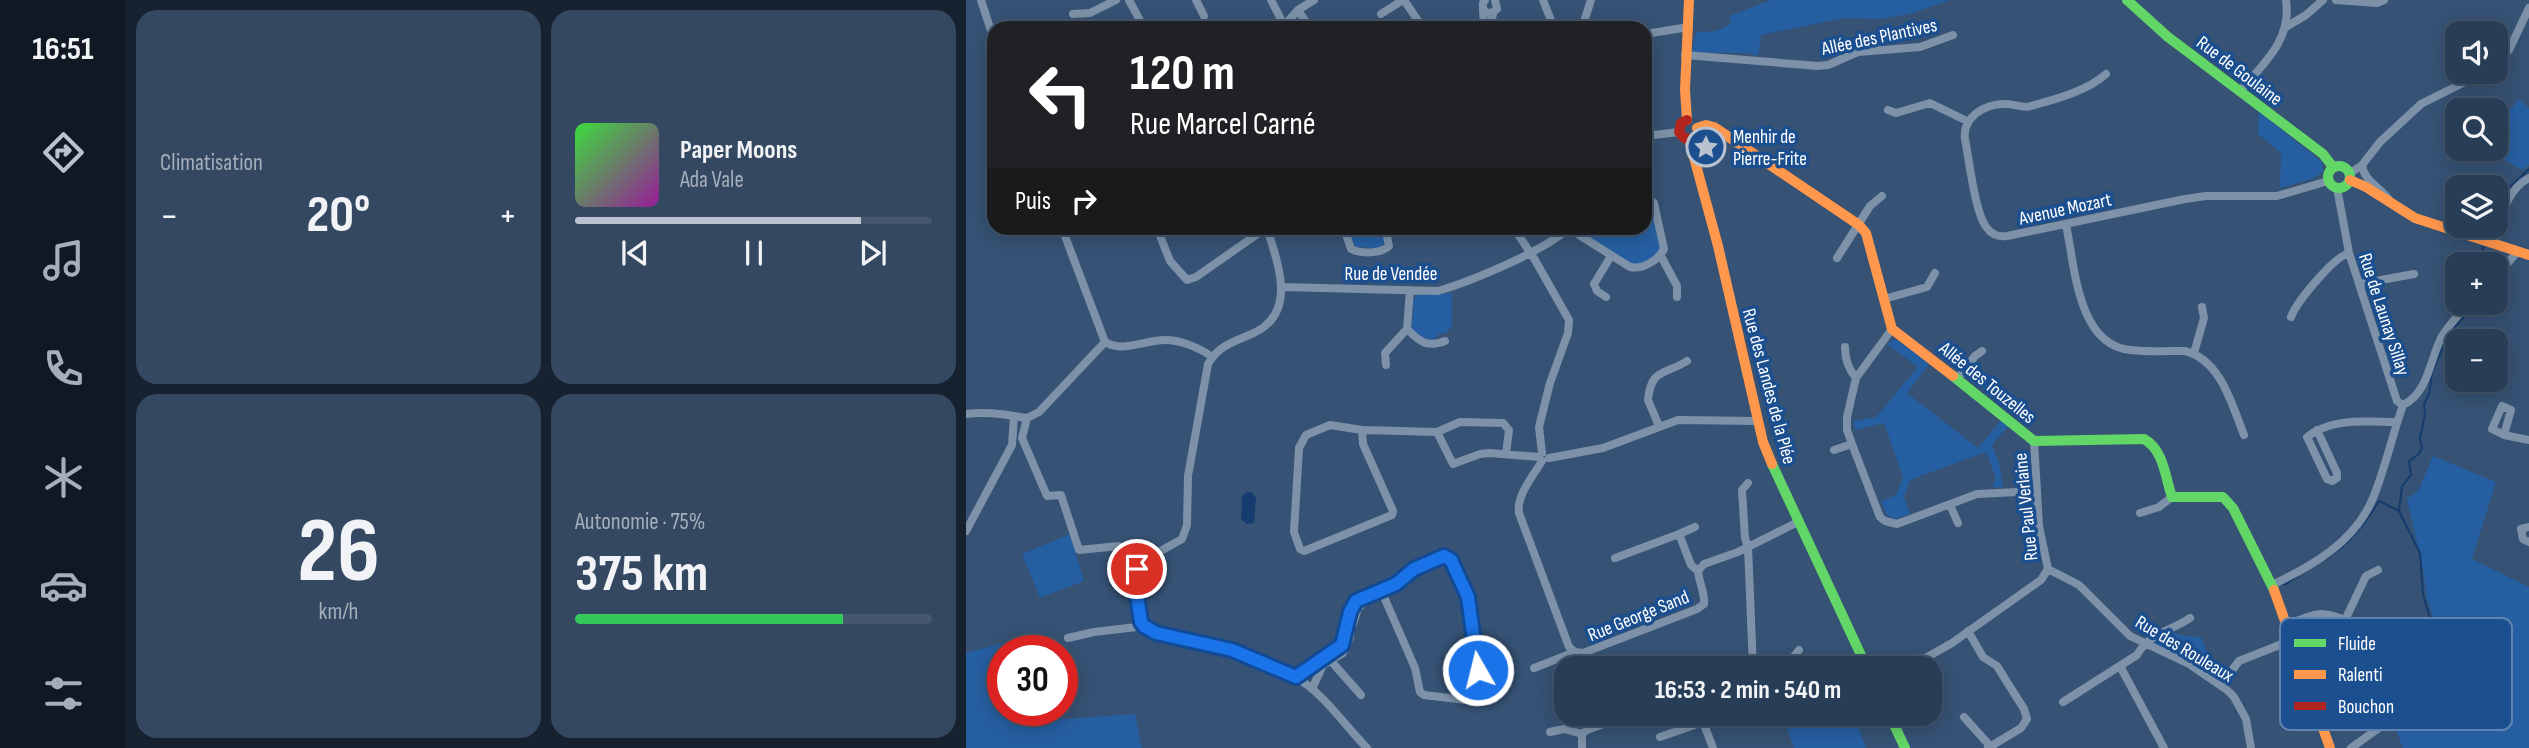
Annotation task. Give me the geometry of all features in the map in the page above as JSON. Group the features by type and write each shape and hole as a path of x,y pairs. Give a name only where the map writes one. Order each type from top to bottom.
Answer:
{"street":[{"path":"981,0 988,21"},
{"path":"1073,14 1090,13 1116,0"},
{"path":"1129,0 1140,21"},
{"path":"1196,0 1204,16"},
{"path":"1271,0 1280,21"},
{"path":"1288,21 1298,10 1314,0"},
{"path":"1381,14 1404,0 1418,21"},
{"path":"1492,21 1498,6 1495,0"},
{"path":"1543,0 1551,21"},
{"path":"1584,21 1591,0"},
{"path":"1687,120 1684,93 1689,0"},
{"name":"Rue de Goulaine","path":"2127,0 2168,37 2323,155 2333,167"},
{"path":"2240,91 2278,48 2286,27 2287,0"},
{"path":"2286,27 2323,0"},
{"path":"2336,0 2377,3 2384,0"},
{"path":"1482,5 1486,13 1493,14"},
{"path":"2508,51 2529,8"},
{"path":"1298,10 1305,21"},
{"path":"1652,33 1689,27"},
{"name":"Allée des Plantives","path":"1685,55 1818,66 1828,65 1858,52 1920,47 1953,36"},
{"path":"1888,110 1896,113 1930,103 1967,121 1979,112 2002,104 2028,107 2094,84 2106,74"},
{"path":"2462,84 2421,104 2380,142 2350,177 2343,188 2332,185 2329,172 2333,167 2343,167 2350,177 2391,204 2431,225 2523,254"},
{"path":"1687,120 1692,121 1697,128 1695,136 1689,139 1679,132 1681,123 1687,120"},
{"name":"Avenue Mozart","path":"1967,121 1965,139 1980,215 1989,231 1997,236 2066,225 2206,196 2277,196 2332,185"},
{"path":"1697,128 1706,125 1714,127 1859,225 1866,233 1892,329 1856,378 1847,417 1847,430 1880,517 1897,524 1977,494 2037,491"},
{"path":"1652,135 1679,132"},
{"name":"Rue des Landes de la Plée","path":"1689,139 1715,234 1769,460 1861,656"},
{"path":"2362,164 2367,179 2384,192 2391,204"},
{"path":"2493,244 2508,200 2518,186 2529,178"},
{"name":"Rue de Launay Sillay","path":"2332,185 2349,253 2397,401 2403,405 2413,399 2440,340 2460,315"},
{"path":"1837,258 1870,206 1882,196"},
{"path":"1579,235 1611,257 1636,268 1661,256 1664,249 1652,201"},
{"path":"2066,225 2083,308 2096,332 2106,341 2129,350 2194,353 2219,377 2244,435"},
{"path":"1065,235 1105,342 1113,347 1168,340 1201,349 1212,357"},
{"path":"1160,235 1174,266 1187,280 1196,277 1257,235"},
{"path":"1269,235 1282,287 1278,308 1259,331 1225,345 1212,357 1204,375 1190,463 1186,526 1182,539 1148,558 1137,569 1135,583 1141,622 1156,633 1232,650 1296,677 1312,689 1367,748"},
{"path":"1346,235 1351,249 1379,251 1389,246 1387,235"},
{"path":"1518,235 1569,320 1569,333 1550,383 1539,427 1543,457"},
{"name":"Rue de Vendée","path":"1282,287 1438,291 1546,244 1559,235"},
{"path":"2291,317 2295,305 2311,286 2317,283 2340,256 2349,253"},
{"path":"2508,266 2523,254"},
{"path":"1661,256 1677,286 1677,296"},
{"path":"1606,297 1597,291 1594,284 1611,257"},
{"path":"1884,299 1927,287 1935,273"},
{"path":"2359,284 2414,274"},
{"path":"1386,365 1385,353 1407,329 1410,290"},
{"path":"2194,353 2204,318 2202,307"},
{"path":"1407,329 1422,344 1434,345 1446,341"},
{"name":"Allée des Touzelles","path":"1892,329 2034,441 2151,441 2156,447 2172,497"},
{"path":"966,414 995,412 1027,418 1039,412 1105,342"},
{"path":"1845,347 1850,372 1856,378"},
{"path":"1957,380 1982,351"},
{"path":"1659,426 1648,400 1656,376 1686,361"},
{"path":"2274,589 2318,560 2354,529 2372,500 2403,405"},
{"path":"966,531 1013,445 1014,417"},
{"path":"1027,418 1022,438 1047,496 1061,495 1079,550 1119,546 1137,569"},
{"path":"1437,432 1453,464 1480,454 1543,457 1603,448 1678,420 1758,421"},
{"path":"1362,430 1363,444 1392,514 1304,551 1300,549 1294,532 1299,448 1306,435 1330,425 1362,430 1437,432 1460,422 1503,424 1509,430 1506,454"},
{"path":"2317,430 2337,473 2337,478 2332,481 2327,479 2306,437 2317,430 2348,422 2397,422"},
{"path":"2504,435 2529,440"},
{"name":"Rue Paul Verlaine","path":"2034,441 2039,526 2048,569"},
{"path":"1834,450 1852,444"},
{"name":"Rue George Sand","path":"1543,457 1518,505 1519,513 1569,646 1575,653"},
{"path":"1748,483 1742,490 1748,547 1753,656"},
{"path":"2140,513 2159,507 2172,497 2223,497 2233,508 2274,589 2284,618"},
{"path":"1950,505 1958,523"},
{"name":"Rue George Sand","path":"1534,668 1575,653 1583,653 1697,610 1704,604 1705,595 1698,579 1698,571 1704,564 1748,547 1798,522"},
{"path":"1615,558 1695,527"},
{"path":"2529,527 2521,529 2523,539 2529,542"},
{"path":"1679,534 1691,565 1698,571"},
{"path":"1312,689 1318,673 1330,660 1346,650 1358,608 1371,596 1381,590 1396,584 1407,574 1444,556 1451,560 1468,597 1481,694 1479,699 1474,701 1424,695 1420,692 1415,668 1381,590"},
{"path":"1927,656 2041,580 2048,569"},
{"name":"Rue des Rouleaux","path":"2048,569 2079,585 2130,636 2189,664 2221,685 2243,709 2250,748"},
{"path":"2346,618 2366,576 2378,570"},
{"path":"1296,677 1338,649 1344,640 1352,606 1361,598 1371,596"},
{"path":"2306,618 2323,612 2340,618"},
{"path":"2063,702 2137,655 2144,643 2190,618"},
{"path":"1078,636 1144,626"},
{"path":"1964,717 1989,747 2021,728 2027,719 2024,709 1997,666 1983,657 1968,631"},
{"path":"2221,685 2239,661 2280,645"},
{"path":"1795,656 1800,650"},
{"path":"1330,660 1360,695"},
{"path":"2120,666 2164,748"},
{"path":"1581,734 1598,726"},
{"path":"1660,737 1684,726"},
{"path":"1704,726 1713,748"},
{"path":"1895,726 1905,748"},
{"path":"1549,732 1564,729 1581,734"},
{"path":"2324,730 2330,748"},
{"path":"2351,748 2377,730"},
{"path":"1581,734 1582,748"}],"shaded area":[{"path":"1771,0 1950,0 1909,14 1880,19 1844,18 1761,35 1758,56 1748,53 1692,52 1696,32 1710,32 1722,28 1731,23 1729,16"},
{"path":"2519,99 2529,108 2529,165 2522,170 2507,161 2508,113"},
{"path":"2259,112 2322,162 2323,172 2312,179 2280,188 2281,153 2258,134"},
{"path":"1652,210 1661,248 1658,254 1635,267 1585,235 1652,235"},
{"path":"1349,235 1383,235 1385,242 1379,248 1356,247"},
{"path":"1452,293 1452,329 1447,329 1447,333 1440,333 1432,341 1424,341 1411,328 1414,308 1411,301 1417,295"},
{"path":"1895,339 1930,363 1907,393 1978,448 2002,419 2010,424 1992,445 2000,466 2003,488 1992,487 1996,478 1986,452 1910,480 1904,497 1910,514 1895,519 1887,515 1881,501 1896,495 1903,478 1884,423 1855,430 1854,421 1876,417 1918,367 1887,344"},
{"path":"2433,456 2496,482 2472,559 2529,587 2529,748 2403,748 2396,730 2512,730 2512,618 2433,618 2407,499 2418,491"},
{"path":"1251,492 1256,498 1254,523 1247,524 1241,519 1242,496"},
{"path":"1070,534 1084,581 1040,598 1022,554"},
{"path":"2175,633 2201,637 2214,672 2207,674 2155,645 2155,641"},
{"path":"987,647 987,726 1078,726 1078,718 1135,714 1142,748 966,748 966,653"},
{"path":"1786,726 1858,726 1866,748 1794,748"}],"waterway":[{"path":"2508,190 2529,169"},
{"path":"2482,252 2483,247"},
{"path":"2324,560 2355,534 2379,501 2399,511 2402,486 2411,475 2409,461 2419,454 2422,448 2420,438 2425,415 2424,404 2429,395 2432,373 2448,335 2465,315"},
{"path":"2399,511 2420,553 2423,594 2431,618"},
{"path":"2284,585 2298,576"}],"traffic: fast":[{"path":"2127,0 2168,37 2323,154 2333,167"},
{"path":"2339,166 2347,169 2350,177 2347,185 2339,188 2331,185 2328,177 2331,169 2339,166"},
{"path":"1953,376 2034,441 2144,439 2160,457 2172,497 2223,497 2233,508 2274,590"},
{"path":"1772,464 1861,656"},
{"path":"1895,726 1905,748"}],"traffic: slow":[{"path":"1687,120 1685,90 1689,0"},
{"path":"1697,128 1706,125 1714,127 1859,225 1866,233 1892,329 1953,376"},
{"path":"1689,139 1718,246 1763,442 1772,464"},
{"path":"2350,180 2415,218 2529,255"},
{"path":"2274,590 2284,618"},
{"path":"2324,730 2330,748"}],"traffic: jam":[{"path":"1687,120 1681,123 1679,132 1689,139"}],"place":[{"name":"Menhir de Pierre-Frite","path":"1706,147"}],"route":[{"path":"1137,569 1135,583 1141,622 1144,626 1156,633 1232,650 1296,677 1342,645 1350,612 1356,601 1396,584 1414,569 1444,556 1451,560 1468,597 1478,670"}]}
